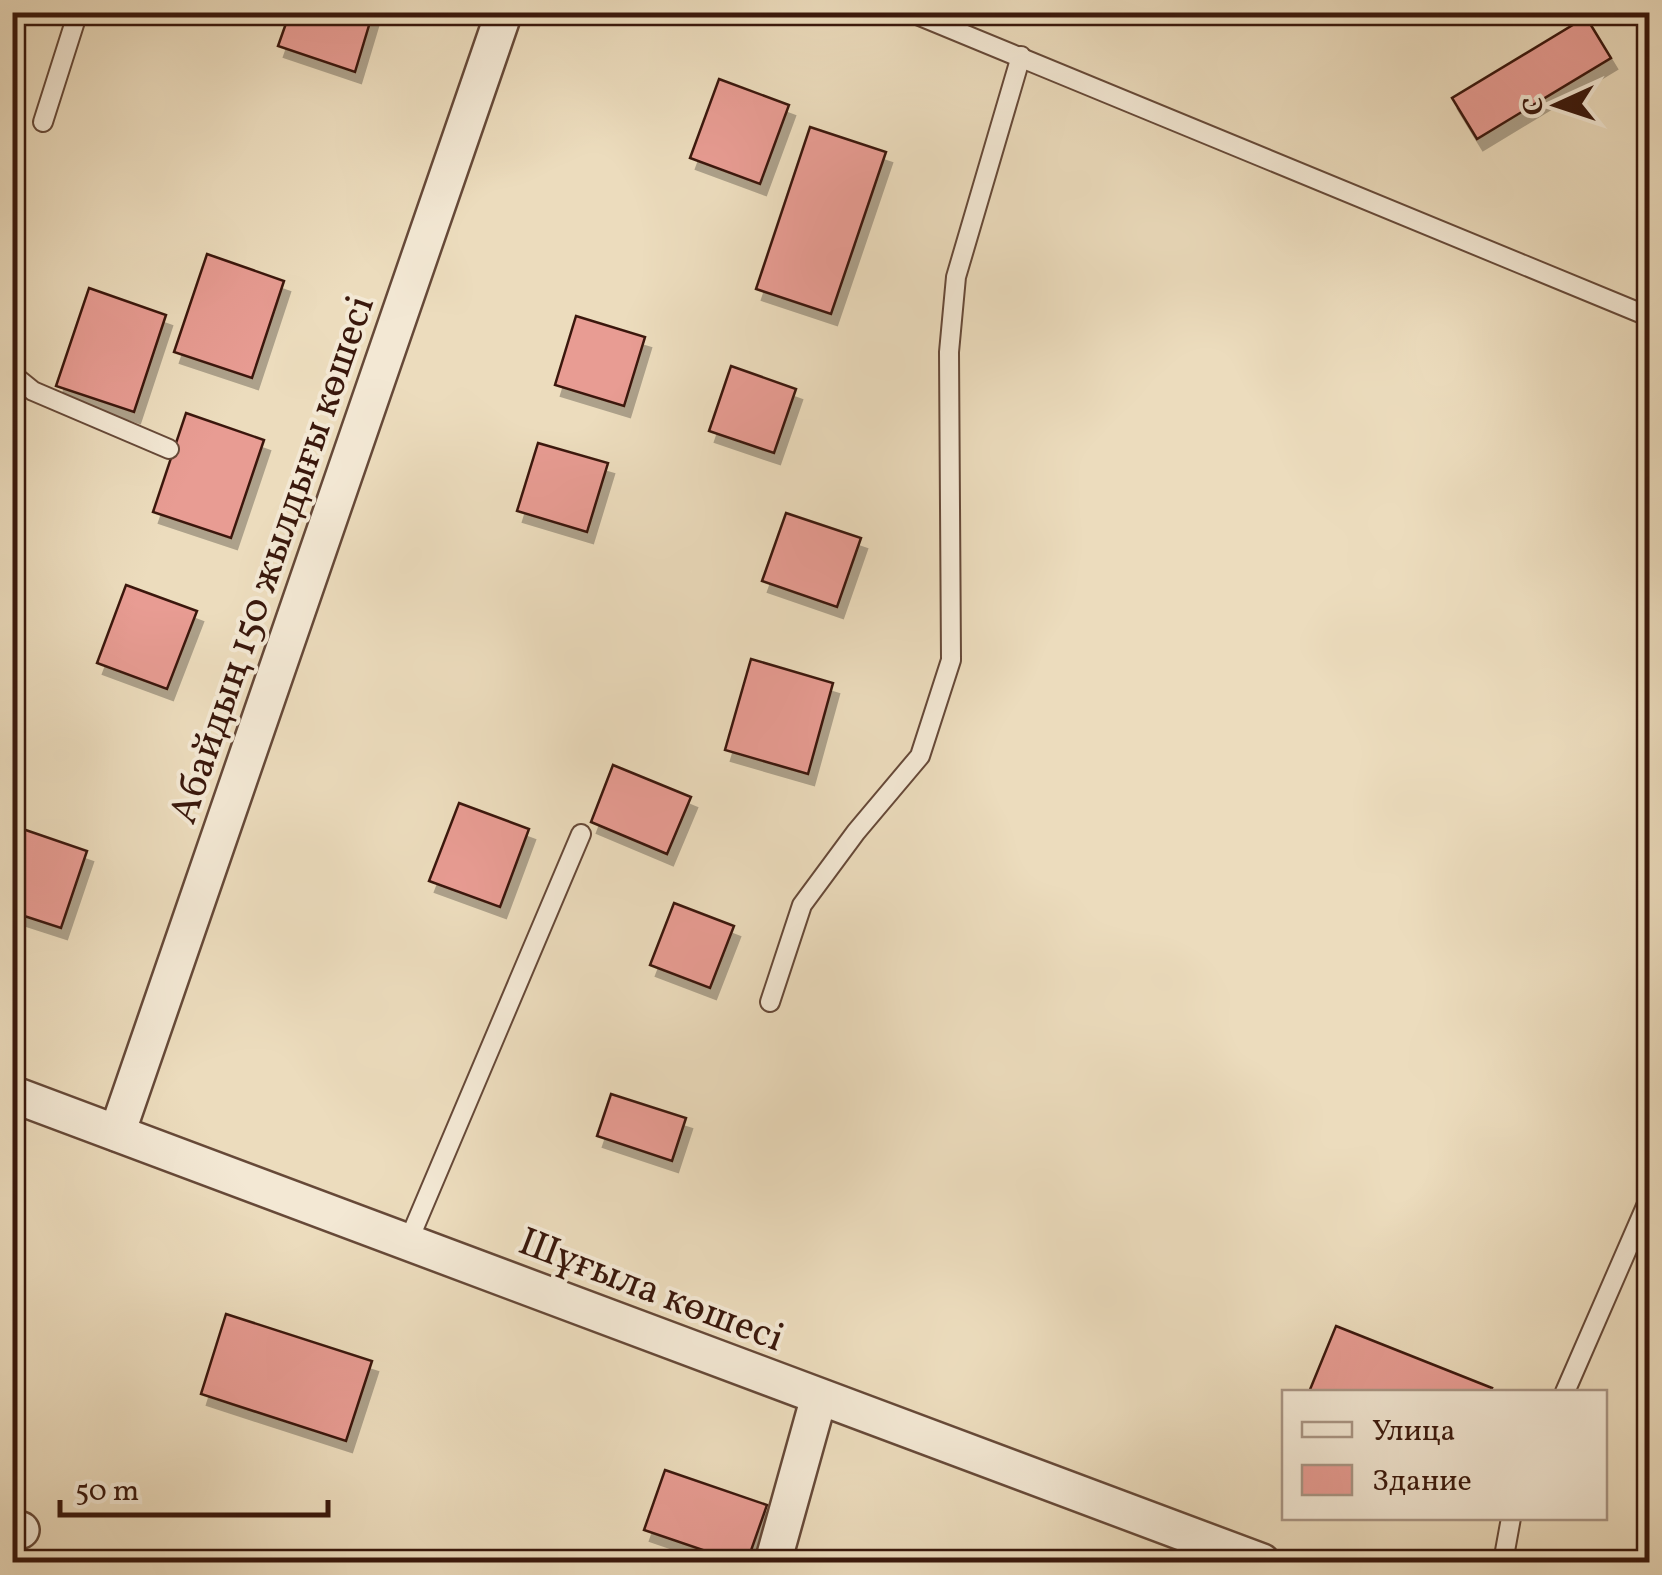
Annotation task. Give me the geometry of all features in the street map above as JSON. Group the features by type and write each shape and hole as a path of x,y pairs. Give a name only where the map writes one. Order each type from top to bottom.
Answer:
{"street":[{"name":"Абайдың 150 жылдығы көшесі","path":"116,1133 504,12"},
{"name":"Шұғыла көшесі","path":"12,1094 1262,1562"},
{"path":"773,1562 820,1396"}],"lane":[{"path":"43,122 78,12"},
{"path":"910,12 1650,317"},
{"path":"770,1002 802,906 856,832 920,756 951,660 949,352 956,278 1021,56"},
{"path":"12,374 34,391 168,449"},
{"path":"408,1242 581,834"},
{"path":"1566,1390 1650,1198"},
{"path":"1503,1562 1511,1520"}],"building":[{"path":"290,12 373,12 355,72 278,46"},
{"path":"1586,17 1611,58 1477,139 1452,98"},
{"path":"719,79 789,105 760,184 690,158"},
{"path":"810,127 886,152 831,314 756,289"},
{"path":"207,254 284,281 252,378 174,352"},
{"path":"89,288 166,315 134,412 56,386"},
{"path":"576,316 645,337 624,406 555,385"},
{"path":"731,366 796,389 774,453 709,431"},
{"path":"186,413 264,440 231,538 153,512"},
{"path":"538,443 608,463 587,532 517,511"},
{"path":"786,513 861,538 837,607 762,581"},
{"path":"126,585 197,611 167,689 97,663"},
{"path":"751,659 833,683 808,774 725,750"},
{"path":"613,765 691,797 667,854 591,822"},
{"path":"459,803 529,829 500,907 429,881"},
{"path":"14,826 87,851 61,928 12,912"},
{"path":"674,903 734,926 710,988 650,965"},
{"path":"611,1094 686,1118 672,1161 597,1136"},
{"path":"226,1314 372,1361 346,1441 201,1394"},
{"path":"1336,1326 1492,1388 1491,1390 1310,1390"},
{"path":"665,1470 767,1505 747,1562 644,1530"}]}
